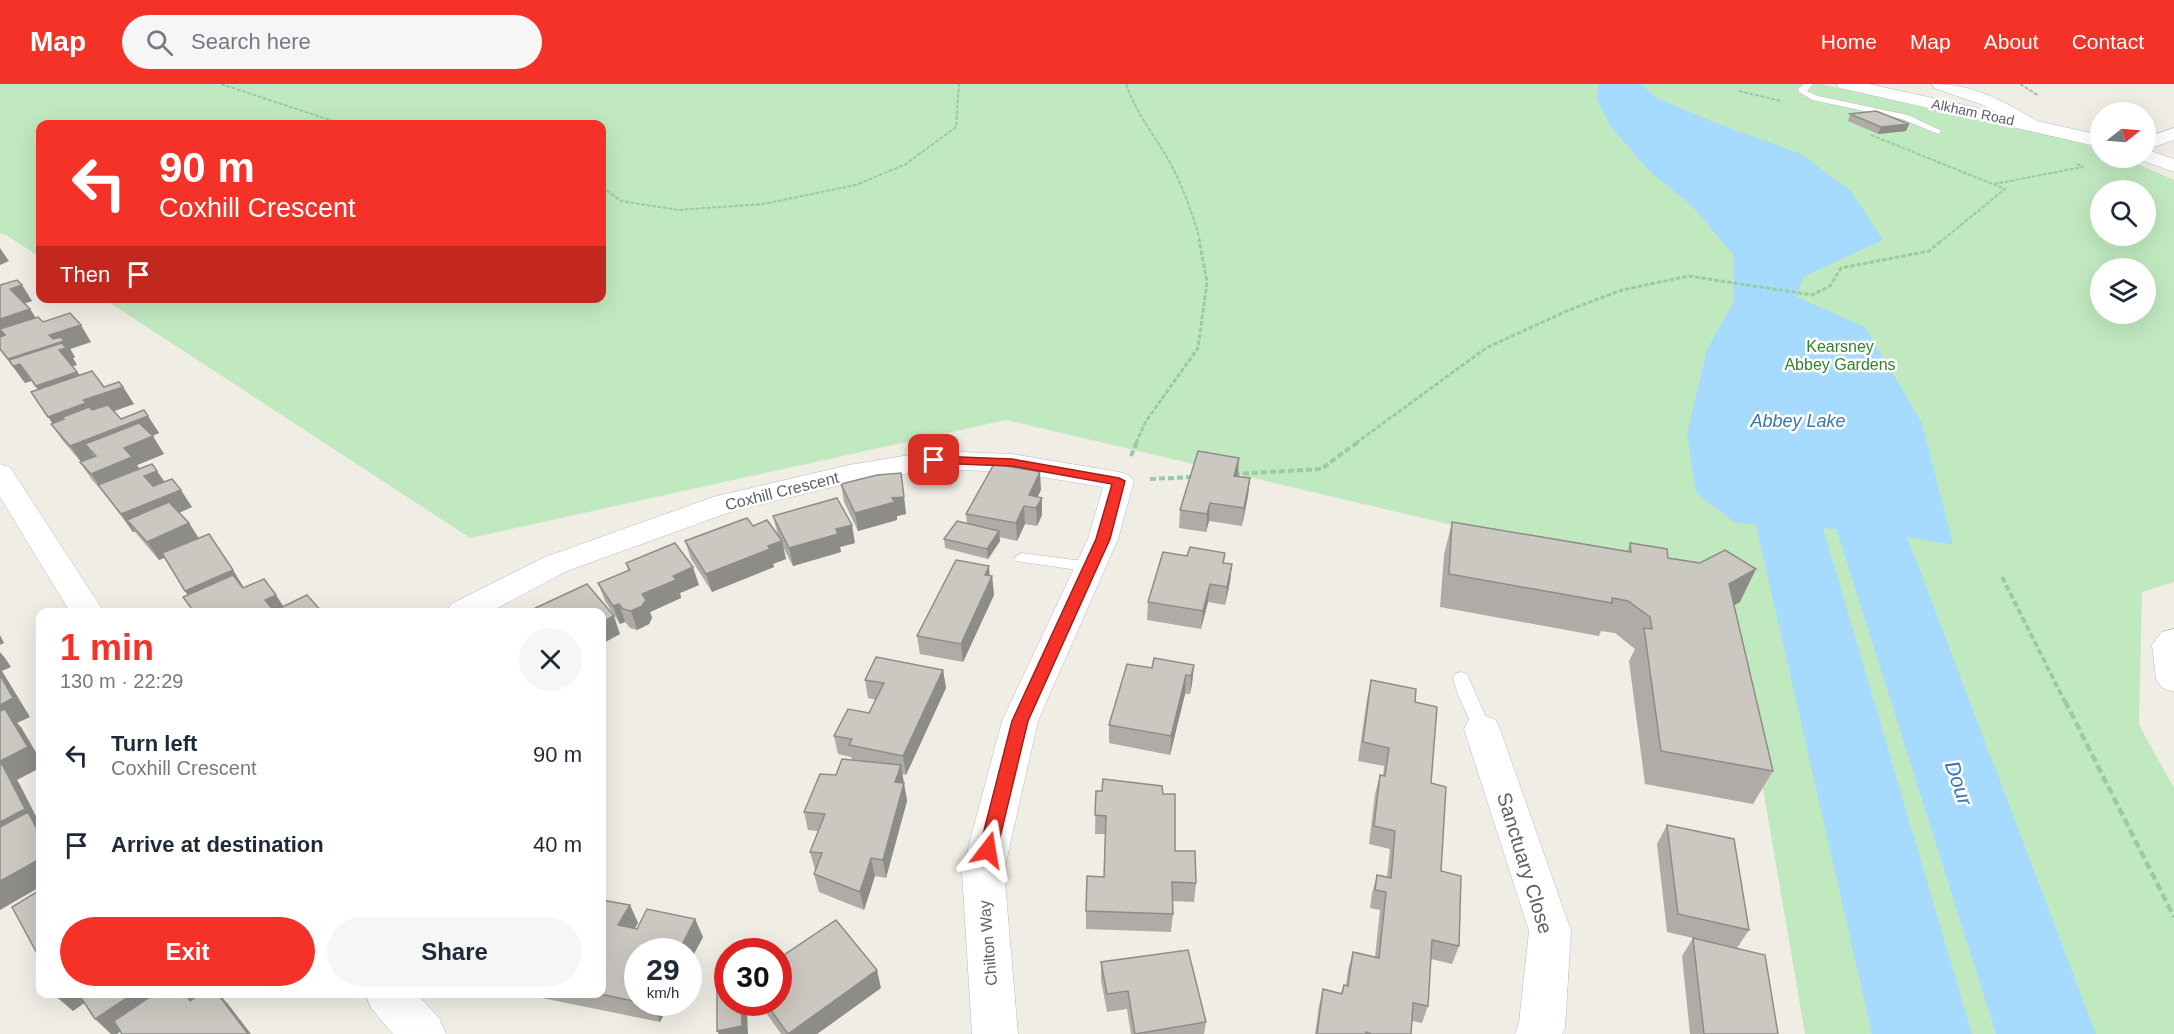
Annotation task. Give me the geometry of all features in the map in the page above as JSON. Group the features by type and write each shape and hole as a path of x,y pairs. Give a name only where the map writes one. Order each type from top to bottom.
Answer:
{"street":[{"name":"Alkham Road","path":"1845,84 2090,139"},
{"path":"1940,84 1989,101 2031,124"},
{"path":"2156,141 2174,135"},
{"path":"2156,159 2174,166"},
{"name":"Coxhill Crescent","path":"471,608 556,564 724,504 849,474 945,460 1012,463 1119,481"},
{"path":"0,473 84,608"},
{"name":"Chilton Way","path":"996,1034 982,872 1020,721 1103,539 1119,481"},
{"path":"2174,641 2169,645 2174,679"},
{"name":"Sanctuary Close","path":"1482,729 1550,931 1542,1028 1538,1034"},
{"path":"391,998 423,1034"}],"lane":[{"path":"1809,84 1802,89 1803,92 1815,98 1905,117 1938,131"},
{"path":"1021,558 1091,567"},
{"path":"1461,678 1466,695 1482,729"}],"path":[{"path":"221,84 326,120"},
{"path":"606,190 621,201 678,210 763,204 856,185 906,164 956,127 959,84"},
{"path":"1126,84 1133,103 1167,157 1197,227 1207,282 1198,348 1146,421 1119,481 1203,476"},
{"path":"1739,91 1782,101"},
{"path":"1226,475 1322,469 1486,348 1569,310 1622,290 1689,276 1812,295 1830,286 1841,268 1929,251 2006,189 1871,135"},
{"path":"1993,184 2083,167 2070,160"},
{"path":"2002,577 2174,917"}],"green space":[{"name":"Kearsney Abbey Gardens","path":"0,84 1821,84 2049,134 2090,146 2090,168 2147,168 2174,180 2174,582 2142,592 2139,725 2174,788 2174,1034 1805,1034 1729,590 1006,420 470,538 110,303 606,303 606,120 36,120 36,254 0,233"}],"water":[{"name":"Abbey Lake","path":"1599,84 1640,84 1659,99 1801,154 1851,191 1883,240 1803,277 1797,297 1865,327 1922,423 1953,545 1871,531 1735,523 1696,493 1687,434 1707,349 1733,303 1734,256 1692,206 1648,170 1611,127 1596,98"}],"building":[{"path":"1876,111 1909,124 1881,127 1850,114"},
{"path":"17,280 22,285 10,289 30,309 0,319 0,285"},
{"path":"70,313 81,325 49,335 53,339 61,337 64,341 8,359 0,349 0,337 5,335 0,329 38,317 43,322"},
{"path":"62,343 66,348 59,350 77,372 36,386 20,364 13,366 9,360"},
{"path":"92,371 104,387 119,382 123,387 83,400 86,403 48,417 31,392"},
{"path":"108,405 121,419 144,410 148,416 70,446 51,424 89,407 92,410"},
{"path":"139,423 153,436 124,448 132,457 91,474 80,462 96,456 85,444"},
{"path":"1198,451 1239,458 1234,476 1250,478 1244,508 1210,503 1207,514 1180,510"},
{"path":"152,464 157,471 144,476 153,486 172,479 181,490 121,514 98,485"},
{"path":"994,464 1040,472 1029,495 1042,498 1036,508 1024,506 1016,523 966,514"},
{"path":"901,473 904,497 892,498 895,502 855,513 841,484 877,475"},
{"path":"837,498 852,525 836,529 838,534 789,548 773,516"},
{"path":"169,502 189,523 147,542 127,520"},
{"path":"747,518 753,526 767,520 782,541 768,546 770,549 706,574 685,541"},
{"path":"957,521 999,531 987,549 944,539"},
{"path":"1452,522 1631,552 1630,543 1667,549 1668,558 1700,563 1725,550 1756,569 1729,584 1773,771 1661,751 1644,628 1652,629 1650,617 1628,601 1612,598 1612,603 1449,574"},
{"path":"209,534 233,570 185,591 162,553"},
{"path":"675,543 693,567 673,576 676,580 642,594 646,600 642,606 631,611 623,609 619,604 613,606 598,583 630,570 626,563"},
{"path":"1190,547 1225,553 1223,563 1232,564 1227,587 1210,584 1203,611 1148,602 1163,552 1187,556"},
{"path":"956,560 989,566 985,575 992,576 961,644 917,636"},
{"path":"233,575 243,588 264,579 276,595 265,600 272,608 191,608 183,597"},
{"path":"587,584 614,616 606,620 606,608 536,608"},
{"path":"307,595 318,608 280,608"},
{"path":"876,657 943,670 903,756 849,745 852,739 834,736 848,709 869,713 884,683 865,680"},
{"path":"1154,658 1194,665 1191,676 1186,675 1171,736 1109,725 1127,664 1152,668"},
{"path":"0,675 13,698 0,705"},
{"path":"1371,680 1416,689 1415,702 1437,707 1431,783 1446,787 1441,871 1461,876 1459,946 1432,940 1428,1006 1413,1003 1411,1034 1366,1032 1366,1034 1317,1034 1323,989 1342,994 1344,985 1348,986 1353,952 1379,958 1386,892 1375,890 1377,875 1391,878 1395,831 1374,826 1380,775 1385,776 1389,748 1363,742"},
{"path":"5,709 28,747 0,761 0,711"},
{"path":"842,759 901,765 895,782 904,783 883,860 871,858 860,892 814,874 822,853 810,852 825,814 804,812 820,774 836,775"},
{"path":"2,764 25,809 0,822 0,765"},
{"path":"1103,779 1162,786 1163,794 1175,794 1175,851 1195,851 1196,883 1172,882 1173,914 1086,911 1087,876 1104,877 1106,816 1095,815 1096,791 1102,791"},
{"path":"28,812 36,827 36,861 0,881 0,827"},
{"path":"1667,825 1734,839 1749,930 1678,914"},
{"path":"36,892 36,951 12,907"},
{"path":"606,901 630,905 618,925 637,929 647,909 695,919 686,938 624,938 624,999 606,995"},
{"path":"836,920 877,970 788,1034 775,1016 792,1016 792,950"},
{"path":"1693,938 1765,955 1778,1034 1704,1034"},
{"path":"1188,950 1206,1022 1135,1034 1128,991 1107,994 1101,962"},
{"path":"81,998 126,998 95,1019"},
{"path":"148,998 188,998 190,1001 194,998 221,998 248,1034 122,1034 114,1021"},
{"path":"717,1016 742,1016 742,1026 717,1031"}],"waterway":[{"name":"Dour","path":"1788,521 1922,1034"},
{"name":"Dour","path":"1871,531 2046,1034"}],"route":[{"path":"934,460 1012,463 1119,481 1103,539 1020,721 988,850"}]}
